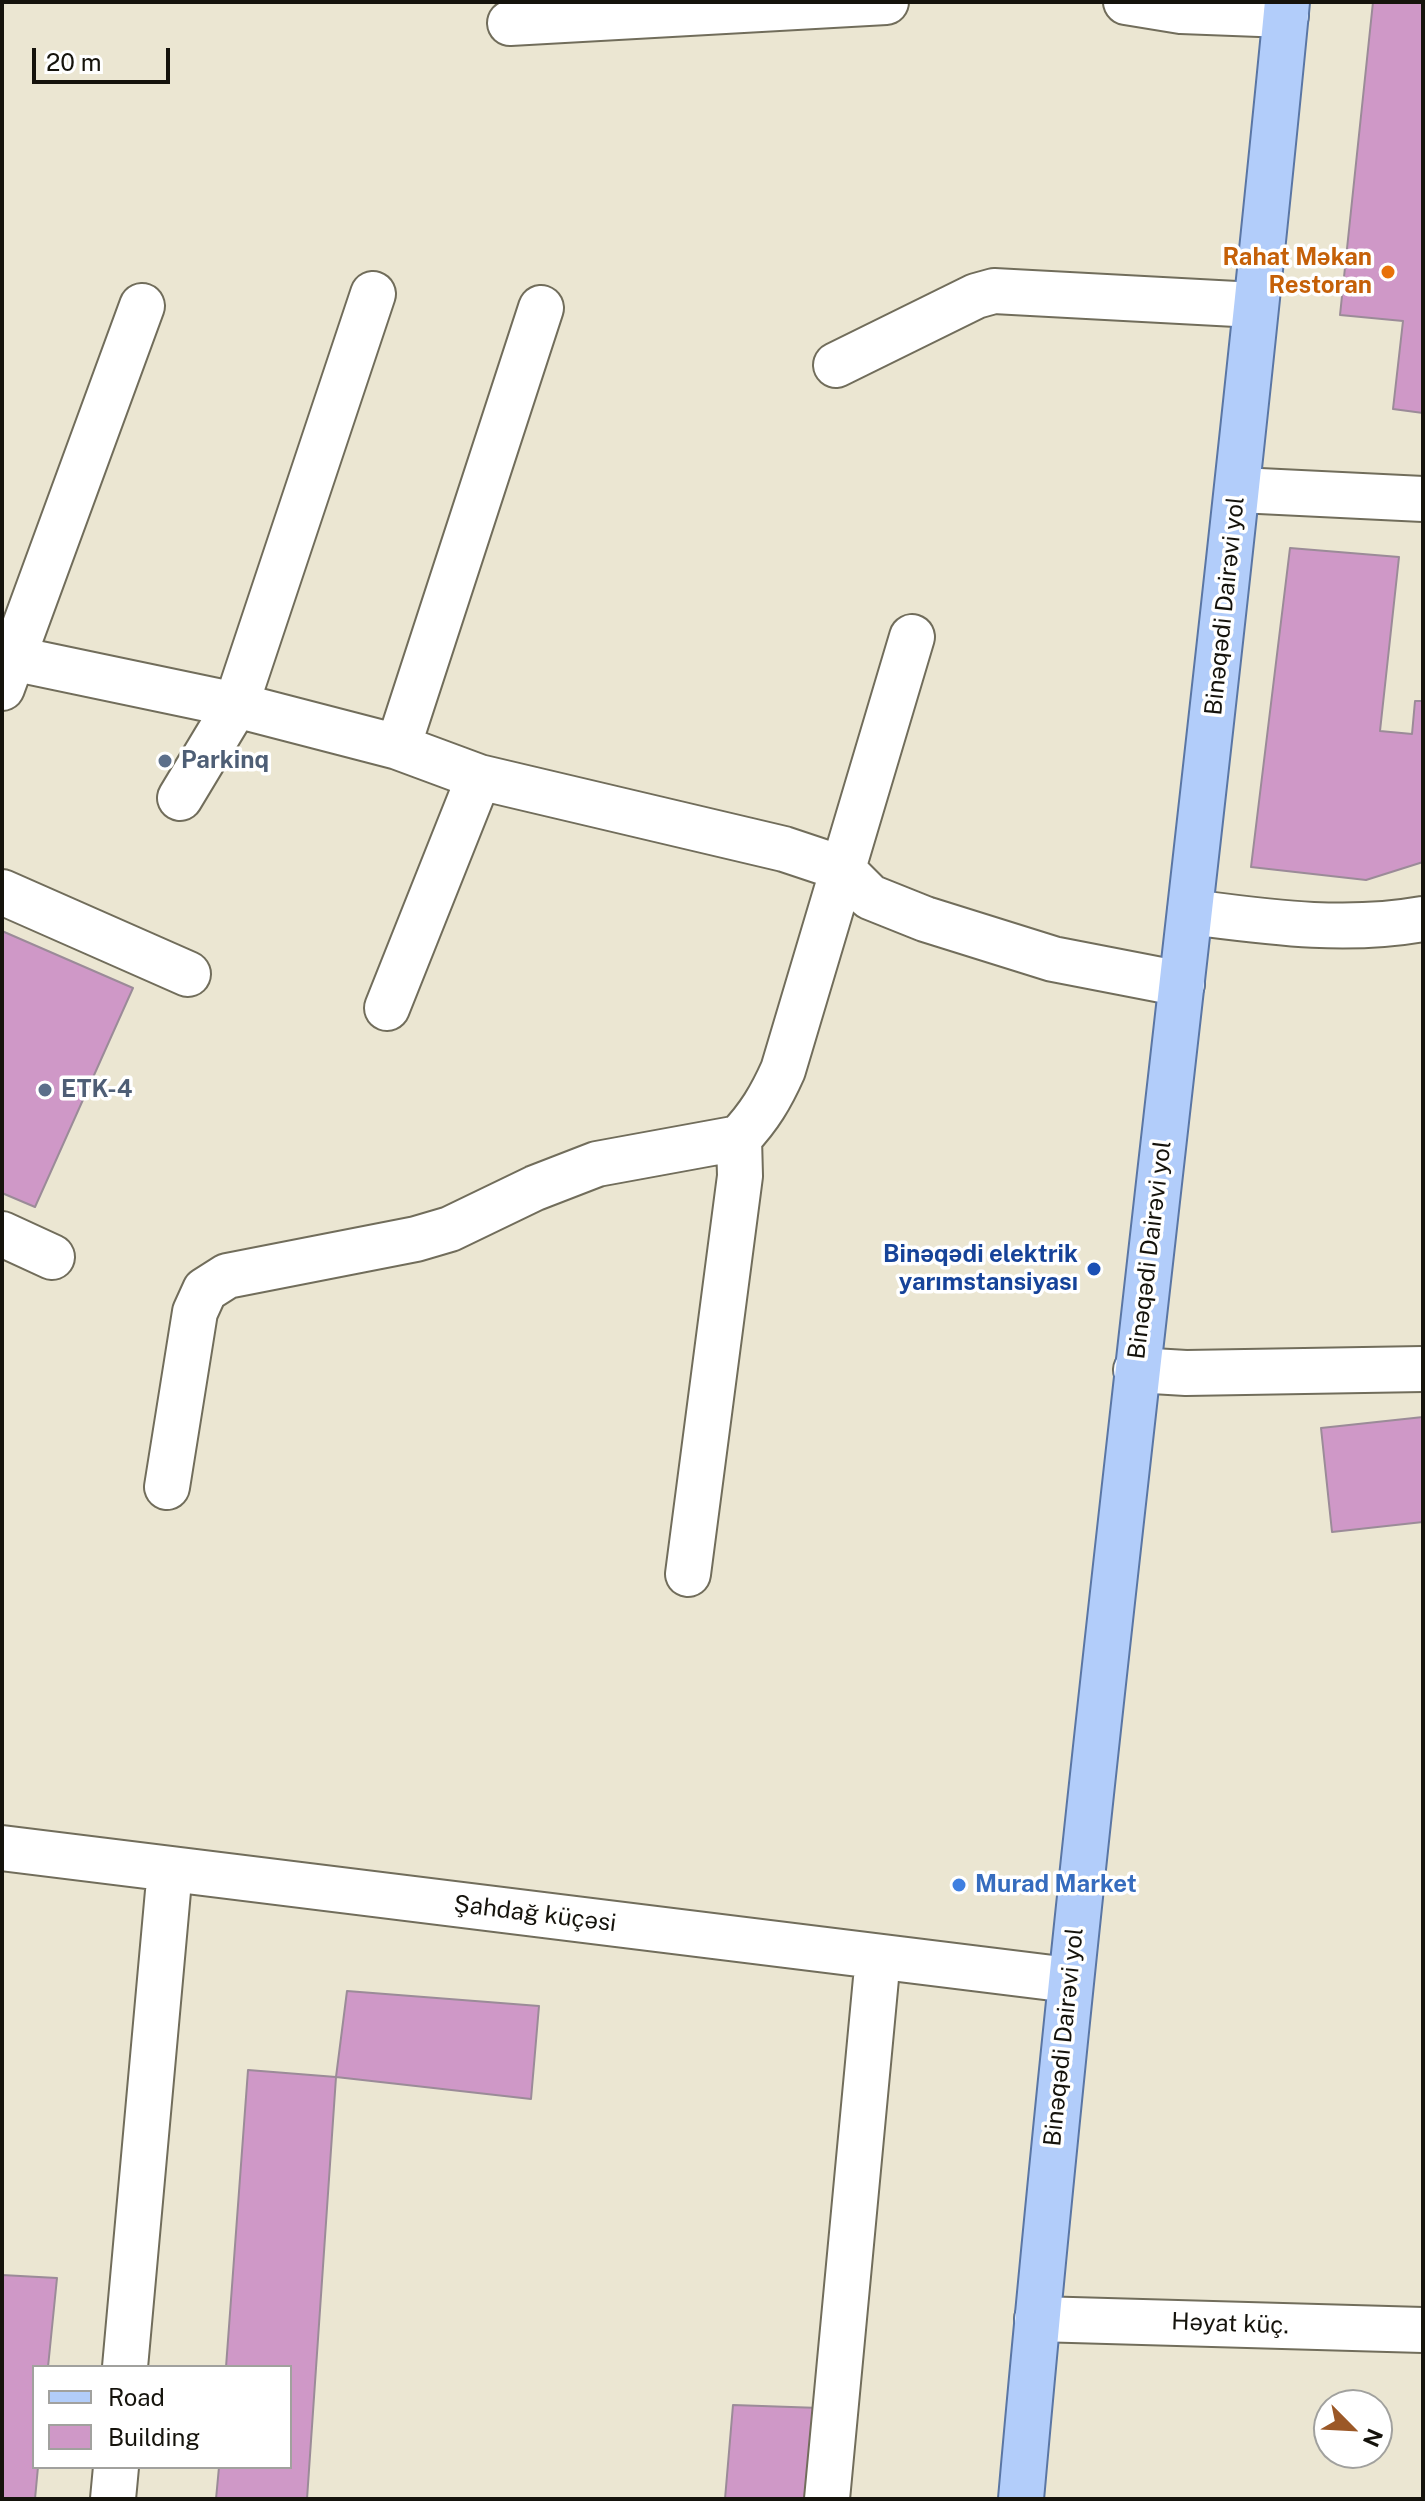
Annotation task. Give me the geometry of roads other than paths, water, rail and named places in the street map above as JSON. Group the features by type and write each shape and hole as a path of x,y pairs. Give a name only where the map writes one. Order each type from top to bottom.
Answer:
{"main road":[{"name":"Binəqədi Dairəvi yol","path":"1021,2499 1069,1980 1136,1370 1239,490 1286,8"}],"street":[{"path":"510,23 886,2"},
{"path":"1126,2 1181,11 1286,8"},
{"path":"836,365 976,296 994,291 1255,305"},
{"path":"180,798 236,705 373,294"},
{"path":"142,306 6,668 236,705 398,747 479,777 784,849 841,868 870,897 925,919 1053,959 1182,984"},
{"path":"398,747 541,308"},
{"path":"1239,490 1423,499"},
{"path":"167,1487 195,1312 205,1290 227,1276 450,1229 535,1188 597,1164 739,1138 769,1103 783,1070 912,637"},
{"path":"387,1008 479,777"},
{"path":"2,892 188,974"},
{"path":"1190,912 1322,928 1359,928 1423,919"},
{"path":"688,1574 740,1176 739,1138"},
{"path":"2,1234 52,1257"},
{"path":"1136,1370 1186,1373 1423,1369"},
{"name":"Şahdağ küçəsi","path":"2,1848 1069,1980"},
{"path":"125,2365 170,1869"},
{"path":"827,2499 878,1957"},
{"name":"Həyat küç.","path":"1037,2319 1423,2330"},
{"path":"113,2499 116,2469"}],"place":[{"name":"Rahat Məkan Restoran","path":"1388,272"},
{"name":"Parkinq","path":"165,761"},
{"name":"ETK-4","path":"45,1090"},
{"name":"Binəqədi elektrik yarımstansiyası","path":"1094,1269"},
{"name":"Murad Market","path":"959,1885"}]}
